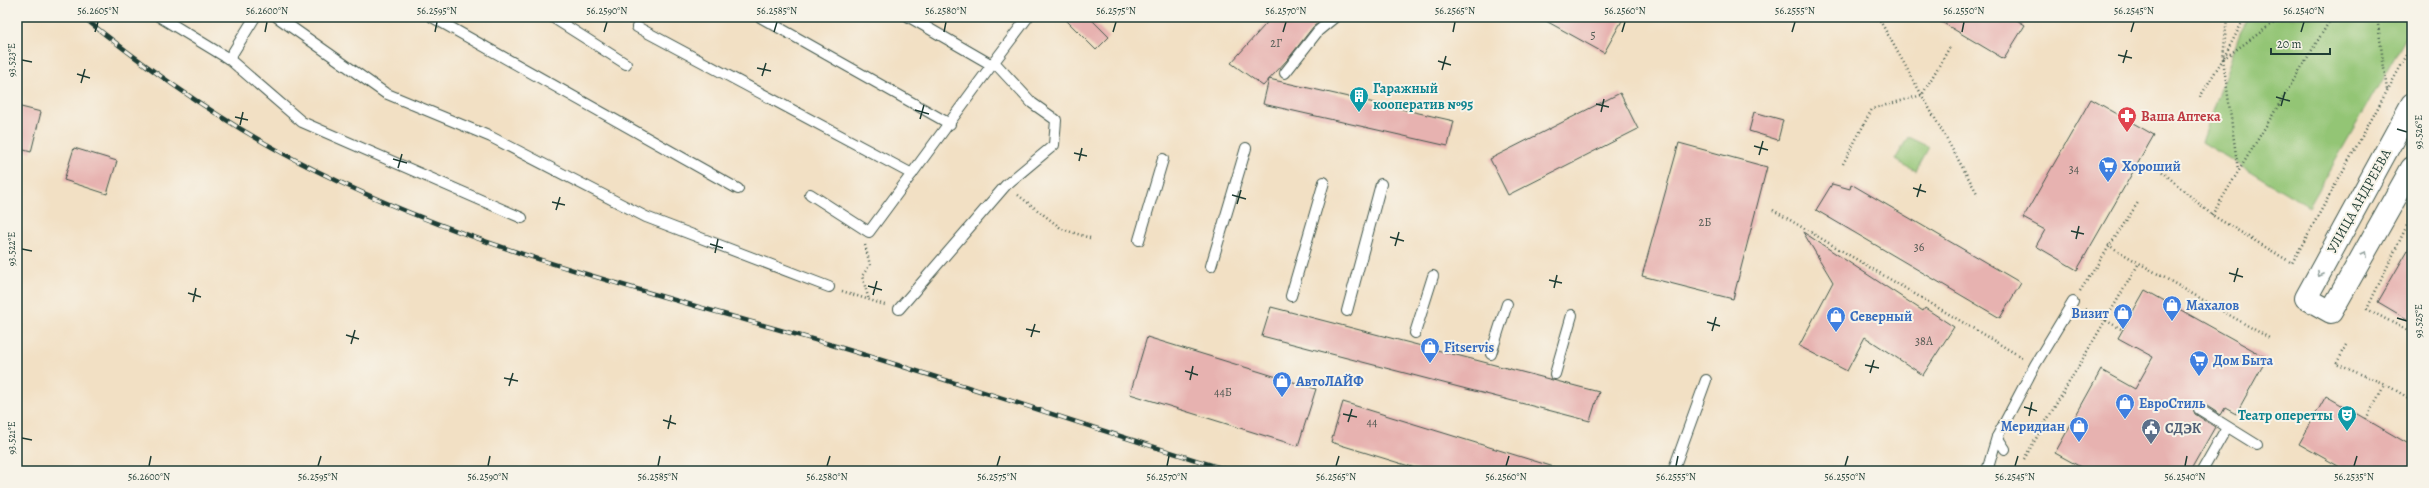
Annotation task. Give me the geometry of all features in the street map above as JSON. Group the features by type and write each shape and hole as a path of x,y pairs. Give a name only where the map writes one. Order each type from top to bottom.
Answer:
{"street":[{"name":"УЛИЦА АНДРЕЕВА","path":"2412,104 2306,298 2331,312 2412,168"}],"lane":[{"path":"160,17 229,59 302,122 522,218"},
{"path":"229,59 255,17"},
{"path":"277,17 385,93 490,137 646,217 829,287"},
{"path":"432,17 738,189"},
{"path":"552,17 626,64"},
{"path":"760,17 950,124"},
{"path":"899,309 1006,185 1054,145 1056,120 1032,103 993,64 909,17"},
{"path":"810,194 869,232 1028,17"},
{"path":"1286,73 1318,30 1335,17"},
{"path":"637,27 912,174"},
{"path":"1211,266 1246,148"},
{"path":"1139,240 1163,158"},
{"path":"1291,296 1324,182"},
{"path":"1347,311 1381,184"},
{"path":"1415,332 1433,276"},
{"path":"1988,471 1997,437 2035,366 2073,302"},
{"path":"1491,354 1507,304"},
{"path":"1555,374 1572,315"},
{"path":"1673,471 1706,380"},
{"path":"2199,408 2256,445"},
{"path":"2202,471 2227,426"},
{"path":"1997,437 2005,449"}],"path":[{"path":"1878,17 1978,195"},
{"path":"2227,17 2223,59 2238,171"},
{"path":"2200,97 2223,59 2245,17"},
{"path":"2223,59 2282,17"},
{"path":"2212,215 2332,17"},
{"path":"2378,17 2387,91"},
{"path":"1843,164 1872,109 1922,95 1951,45"},
{"path":"2158,169 2212,215 2292,263 2412,46"},
{"path":"1006,185 1062,229 1090,238"},
{"path":"2123,330 2073,302 2108,245 2139,201"},
{"path":"1772,210 2035,366"},
{"path":"2412,214 2367,309 2412,333"},
{"path":"869,232 865,246 870,265 862,276 870,300"},
{"path":"2108,245 2271,340"},
{"path":"2024,459 2139,263"},
{"path":"829,287 899,309"},
{"path":"2347,345 2336,364 2385,384 2412,400"},
{"path":"2366,419 2385,384"}],"green space":[{"path":"2249,17 2412,17 2412,27 2309,207 2202,142 2240,33"},
{"path":"1908,137 1929,147 1916,171 1895,160"}],"building":[{"path":"1063,17 1089,17 1109,37 1096,50"},
{"path":"1272,17 1325,17 1313,27 1288,59 1263,86 1231,63"},
{"path":"1539,17 1624,17 1604,53"},
{"path":"1933,17 2012,17 2025,25 2004,59"},
{"name":"Гаражный кооператив №95","path":"1269,79 1454,121 1448,146 1263,104"},
{"path":"1620,93 1638,129 1508,195 1490,159"},
{"path":"2091,99 2154,135 2077,270 2036,246 2045,230 2023,218"},
{"path":"17,106 41,112 31,152 17,148"},
{"path":"1754,112 1783,120 1778,140 1749,131"},
{"path":"1679,143 1767,167 1733,299 1642,276"},
{"path":"74,148 117,161 107,194 64,180"},
{"path":"1832,184 1850,189 1851,184 2021,283 2000,318 1816,210"},
{"path":"1803,232 1923,311 1925,308 1954,327 1923,375 1865,337 1847,371 1799,346 1833,282"},
{"path":"2412,243 2412,322 2378,302"},
{"name":"Дом Быта","path":"2145,290 2267,358 2236,414 2225,408 2221,415 2202,403 2194,405 2193,409 2195,414 2215,427 2190,471 2088,471 2055,453 2101,370 2135,389 2153,357 2118,338"},
{"name":"Fitservis","path":"1271,307 1599,392 1590,421 1262,336"},
{"path":"1147,337 1316,389 1298,446 1130,394"},
{"name":"Театр оперетты","path":"2326,396 2412,446 2412,471 2347,471 2299,444"},
{"path":"1343,402 1554,467 1553,471 1425,471 1331,442"}],"railway":[{"path":"83,17 138,60 225,120 317,171 379,200 441,225 570,269 882,360 1231,471"}],"place":[{"name":"Гаражный кооператив №95","path":"1359,113"},
{"name":"Ваша Аптека","path":"2127,133"},
{"name":"Хороший","path":"2108,183"},
{"name":"Махалов","path":"2172,322"},
{"name":"Визит","path":"2123,330"},
{"name":"Северный","path":"1836,333"},
{"name":"Fitservis","path":"1430,364"},
{"name":"Дом Быта","path":"2199,377"},
{"name":"АвтоЛАЙФ","path":"1282,398"},
{"name":"ЕвроСтиль","path":"2125,420"},
{"name":"Театр оперетты","path":"2347,432"},
{"name":"Меридиан","path":"2079,443"},
{"name":"СДЭК","path":"2151,445"}]}
